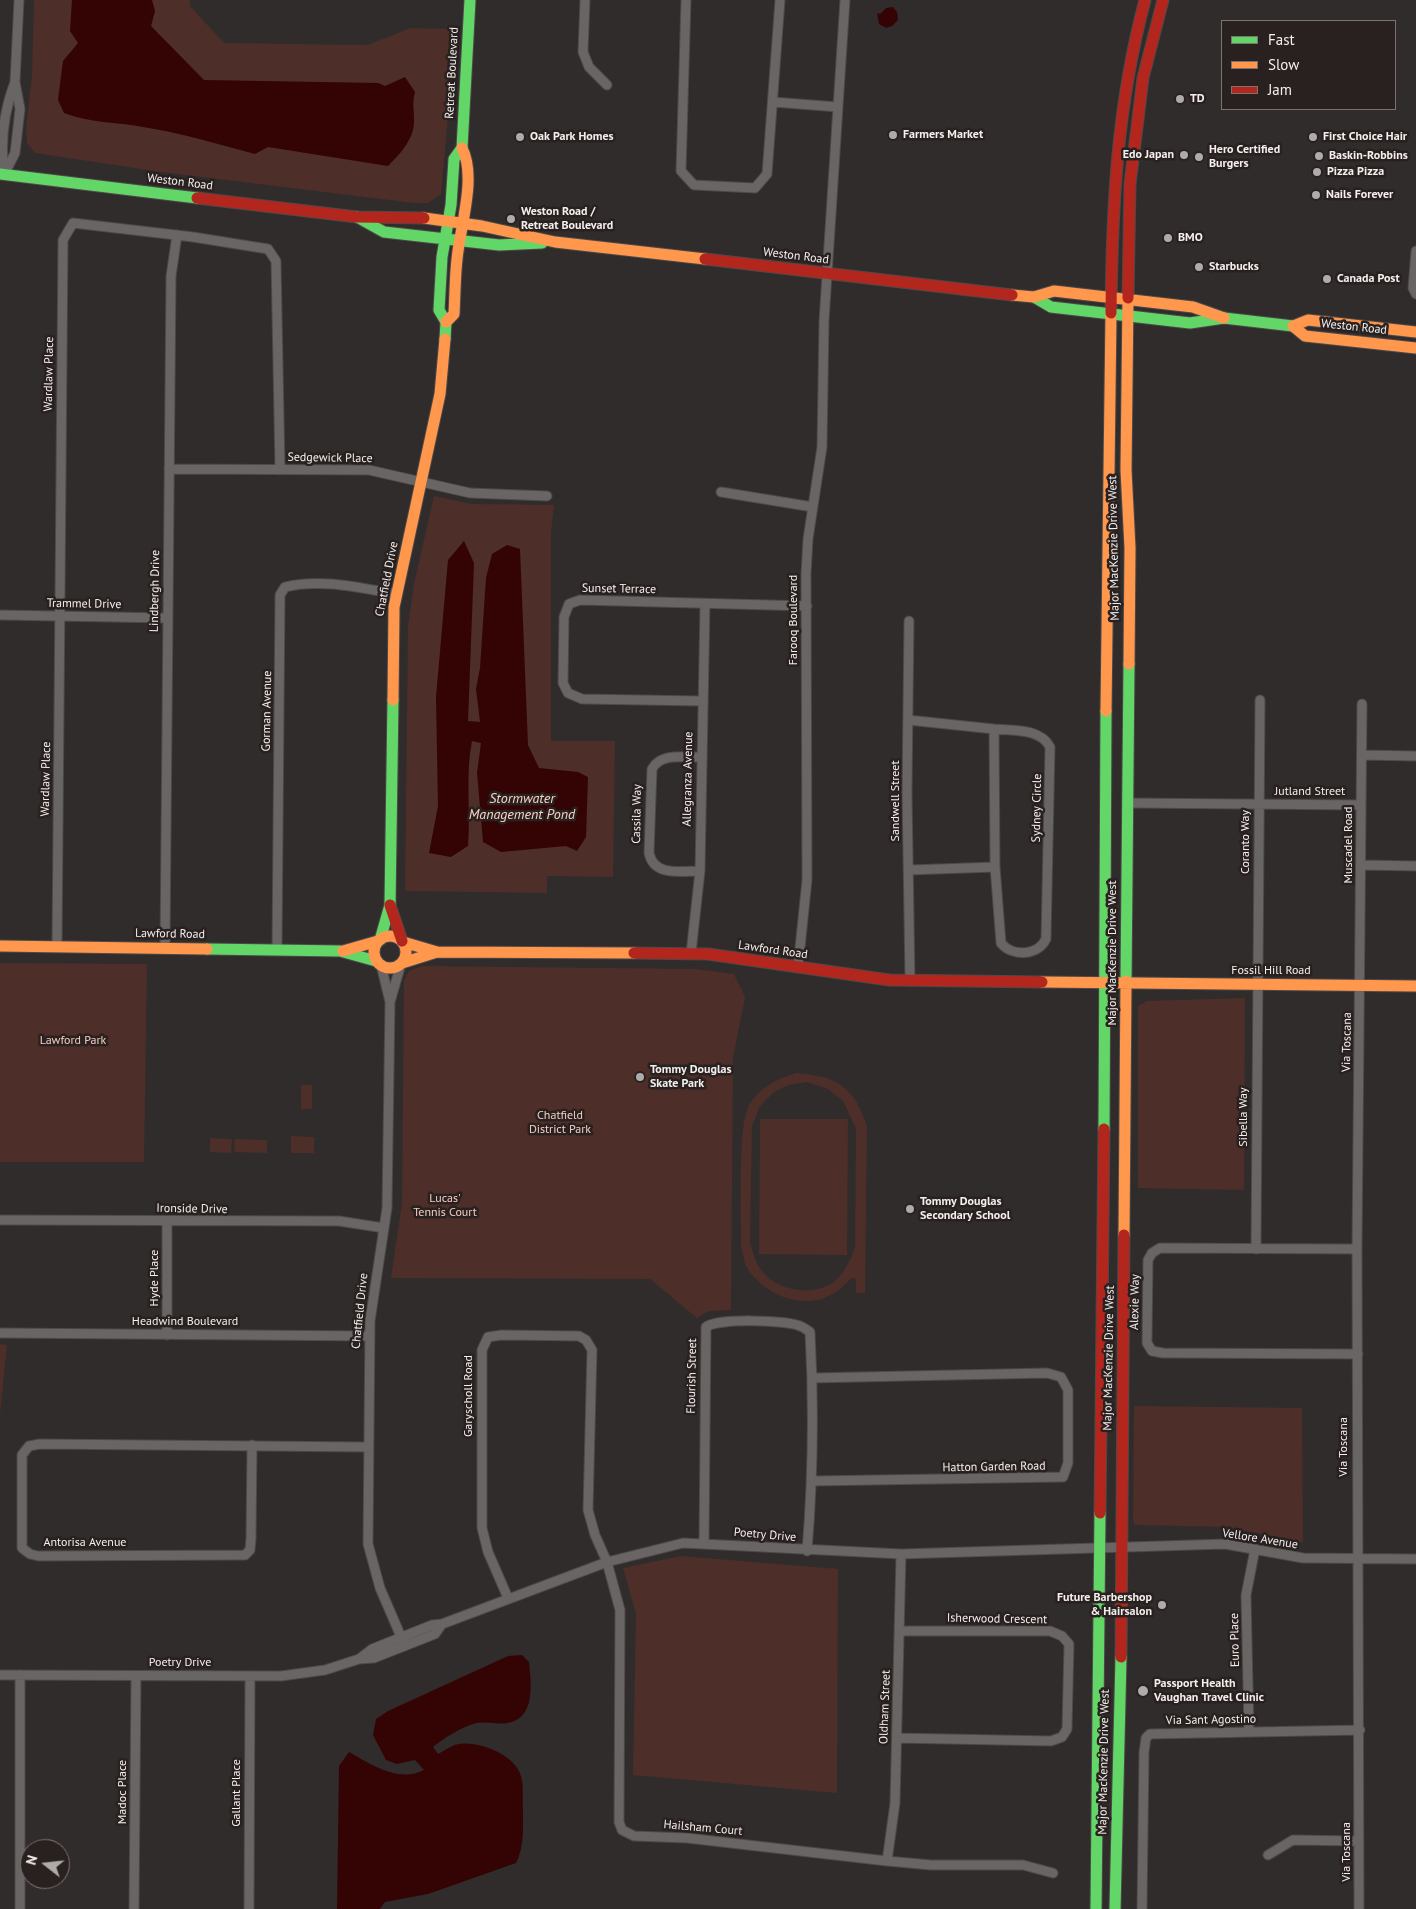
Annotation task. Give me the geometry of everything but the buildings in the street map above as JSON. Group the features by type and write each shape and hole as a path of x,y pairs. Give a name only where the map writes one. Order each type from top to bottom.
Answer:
{"main road":[{"name":"Retreat Boulevard","path":"460,240 468,160 462,148 470,0"},
{"name":"Major MacKenzie Drive West","path":"1096,1909 1110,298 1117,146 1131,52 1145,0"},
{"name":"Major MacKenzie Drive West","path":"1116,1909 1130,548 1126,470 1129,211 1133,147 1143,78 1162,0"},
{"name":"Retreat Boulevard","path":"448,223 454,159 462,148"},
{"name":"Weston Road","path":"2,175 357,217 387,215 503,229 555,242 827,274 903,280 1034,297 1051,307 1127,316 1190,323 1224,318"},
{"name":"Weston Road","path":"357,217 384,232 499,245 555,242"},
{"name":"Chatfield Drive","path":"379,940 390,904 392,630 396,594 423,481 440,394 446,322 440,310 445,239 448,223"},
{"name":"Chatfield Drive","path":"446,322 454,314 460,240"},
{"name":"Weston Road","path":"1034,297 1054,291 1193,307 1224,318 1293,326 1308,320 1416,332"},
{"name":"Weston Road","path":"1293,326 1305,336 1416,348"},
{"name":"Chatfield Drive","path":"390,904 402,941"},
{"path":"391,936 402,941 406,952 402,964 390,968 378,963 374,952 379,940 391,936"},
{"name":"Lawford Road","path":"340,951 379,940"},
{"name":"Lawford Road","path":"402,941 437,952 691,953 872,979 1105,982"},
{"name":"Lawford Road","path":"0,946 340,951 378,963"},
{"name":"Lawford Road","path":"402,964 437,952"},
{"name":"Fossil Hill Road","path":"1105,982 1416,986"}],"street":[{"path":"2,175 15,153 20,109 15,82 19,0"},
{"path":"585,0 583,52 589,67 607,85"},
{"path":"686,0 681,171 694,185 755,188 768,174 780,0"},
{"name":"Farooq Boulevard","path":"798,967 807,880 808,539 822,447 824,321 845,0"},
{"path":"2,175 0,151 5,108 15,82"},
{"path":"773,102 838,107"},
{"name":"Wardlaw Place","path":"56,947 63,240 74,223 177,235 268,249 276,261 280,470"},
{"name":"Lindbergh Drive","path":"165,948 171,276 177,235"},
{"path":"1416,251 1413,288 1416,294"},
{"name":"Sedgewick Place","path":"169,469 368,470 470,493 547,496"},
{"path":"721,492 813,507"},
{"name":"Gorman Avenue","path":"277,950 280,595 285,587 294,584 348,585 396,594"},
{"name":"Sunset Terrace","path":"702,701 582,699 568,693 563,683 564,617 569,604 580,600 807,606"},
{"name":"Allegranza Avenue","path":"691,953 700,871 705,604"},
{"name":"Trammel Drive","path":"0,615 167,618"},
{"name":"Sandwell Street","path":"909,621 910,980"},
{"name":"Coranto Way","path":"1258,985 1260,700"},
{"name":"Muscadel Road","path":"1360,986 1362,704"},
{"path":"908,720 994,729"},
{"name":"Sydney Circle","path":"994,729 1036,733 1045,738 1050,747 1046,939 1038,950 1014,952 1004,947 1001,943 995,867 994,729"},
{"path":"1362,755 1416,756"},
{"name":"Cassila Way","path":"700,871 661,870 653,864 649,853 652,769 659,760 664,758 701,758"},
{"name":"Jutland Street","path":"1128,804 1361,805"},
{"path":"1362,865 1416,866"},
{"path":"909,870 995,867"},
{"name":"Chatfield Drive","path":"378,963 390,1002"},
{"name":"Chatfield Drive","path":"402,964 390,1002 387,1208 369,1336 368,1544 380,1588 403,1642"},
{"name":"Sibella Way","path":"1256,1249 1258,985"},
{"name":"Via Toscana","path":"1359,1909 1360,1730 1357,1249 1360,986"},
{"name":"Ironside Drive","path":"0,1220 339,1222 384,1228"},
{"name":"Hyde Place","path":"167,1222 167,1335"},
{"name":"Alexie Way","path":"1357,1249 1160,1248 1152,1252 1148,1260 1147,1343 1152,1351 1163,1354 1358,1354"},
{"name":"Flourish Street","path":"704,1543 706,1327 720,1322 788,1324 800,1326 810,1332 813,1378 812,1481 807,1551"},
{"name":"Headwind Boulevard","path":"0,1333 369,1336"},
{"name":"Garyscholl Road","path":"508,1598 488,1552 482,1520 482,1350 488,1337 502,1335 579,1336 586,1340 592,1350 588,1510 595,1535 607,1562"},
{"name":"Hatton Garden Road","path":"812,1481 1062,1477 1068,1463 1068,1390 1061,1377 1047,1373 813,1378"},
{"name":"Antorisa Avenue","path":"252,1445 251,1539 250,1550 245,1555 38,1556 30,1554 22,1548 22,1455 29,1446 40,1444 252,1445 368,1446"},
{"name":"Poetry Drive","path":"0,1675 250,1676 305,1673 359,1659 374,1658 403,1642 435,1634 442,1624 508,1598 607,1562 683,1543 807,1551 901,1554 1100,1547"},
{"name":"Vellore Avenue","path":"1100,1547 1225,1544 1304,1558 1416,1559"},
{"name":"Euro Place","path":"1249,1732 1246,1595 1255,1549"},
{"name":"Oldham Street","path":"887,1861 894,1803 901,1554"},
{"name":"Hailsham Court","path":"607,1562 620,1610 619,1822 622,1830 634,1836 687,1838 931,1865 1023,1866 1053,1873"},
{"name":"Isherwood Crescent","path":"896,1738 1051,1741 1062,1737 1067,1729 1069,1644 1062,1636 1050,1631 900,1631"},
{"path":"20,1675 20,1909"},
{"name":"Madoc Place","path":"134,1909 136,1676"},
{"name":"Gallant Place","path":"249,1909 250,1676"},
{"name":"Via Sant Agostino","path":"1142,1909 1144,1752 1146,1738 1155,1733 1360,1730"},
{"path":"1268,1855 1292,1840 1359,1841"}],"green space":[{"path":"34,0 190,0 190,6 224,43 368,45 410,28 456,29 441,194 428,203 414,203 161,172 35,153 27,143 26,128 32,76"},
{"path":"434,496 472,504 554,505 551,532 551,741 615,741 613,877 547,876 547,893 405,891 408,626 414,584"},
{"name":"Lawford Park","path":"0,963 147,964 144,1162 0,1162"},
{"name":"Chatfield District Park","path":"421,966 695,969 734,974 745,997 733,1057 731,1310 709,1311 697,1318 650,1279 391,1278 402,1203 404,980 409,971"},
{"path":"1245,998 1244,1190 1138,1188 1138,1006 1147,1001"},
{"path":"796,1073 823,1077 842,1086 857,1102 867,1127 865,1293 856,1293 856,1279 852,1278 834,1293 820,1299 796,1300 772,1292 762,1285 745,1264 741,1247 741,1152 745,1116 749,1105 758,1093 770,1084","holes":["807,1082 828,1089 843,1101 856,1129 855,1247 843,1272 828,1286 818,1289 797,1290 769,1278 762,1271 754,1257 750,1242 752,1126 760,1106 774,1092 789,1085"]},
{"path":"301,1085 312,1085 312,1109 301,1109"},
{"path":"760,1119 848,1119 847,1255 759,1254"},
{"path":"291,1136 314,1137 314,1153 291,1153"},
{"path":"210,1138 232,1139 231,1153 210,1152"},
{"path":"235,1139 267,1140 267,1153 234,1152"},
{"path":"0,1344 7,1345 0,1414"},
{"path":"1134,1406 1302,1408 1303,1543 1228,1527 1135,1525 1133,1520"},
{"path":"681,1556 838,1569 837,1793 633,1775 636,1614 623,1568"}],"water":[{"path":"72,0 152,0 155,11 151,26 204,80 378,83 385,86 405,77 415,92 413,103 414,126 410,139 388,166 268,147 255,154 171,132 133,125 93,121 64,113 58,100 63,61 78,43 70,31"},
{"path":"893,7 897,12 898,20 892,26 886,28 879,24 877,13 880,14 886,8"},
{"name":"Stormwater Management Pond","path":"464,541 474,563 468,721 480,722 476,689 480,668 486,578 492,554 507,545 520,549 528,745 539,768 578,772 588,777 586,837 577,851 566,846 501,852 483,842 477,773 481,743 472,741 468,780 468,846 451,857 429,853 438,806 436,697 448,560"},
{"path":"522,1655 529,1662 531,1689 530,1698 523,1714 517,1720 508,1723 482,1722 468,1726 433,1747 438,1754 456,1745 475,1744 501,1754 515,1765 521,1775 523,1792 522,1839 516,1863 428,1894 385,1902 380,1909 337,1909 339,1766 349,1752 386,1771 405,1774 424,1770 415,1760 397,1764 386,1760 373,1735 376,1719 388,1711 508,1656"}],"traffic: fast":[{"path":"445,339 446,322 439,310 442,257 451,205 454,159 462,148 470,0"},
{"path":"0,174 197,198"},
{"path":"357,217 384,232 499,245 542,243"},
{"path":"1034,297 1051,307 1190,323 1224,318 1293,326"},
{"path":"1126,981 1129,664"},
{"path":"380,940 390,905 393,700"},
{"path":"1104,1129 1106,711"},
{"path":"207,949 340,951 376,961"},
{"path":"1096,1909 1100,1513"},
{"path":"1115,1909 1121,1657"}],"traffic: slow":[{"path":"446,322 454,314 457,259 468,187 468,173 462,148"},
{"path":"424,218 482,226 555,242 705,259"},
{"path":"1012,295 1034,297 1054,291 1193,307 1224,318"},
{"path":"1128,298 1126,470 1130,548 1129,664"},
{"path":"1106,711 1111,313"},
{"path":"1293,326 1308,320 1416,332"},
{"path":"1293,326 1305,336 1416,348"},
{"path":"393,700 394,607 440,394 445,339"},
{"path":"390,936 396,937 401,941 405,946 406,952 405,958 401,963 396,967 390,968 384,967 379,963 375,958 374,952 375,946 379,941 384,937 390,936"},
{"path":"343,951 378,941"},
{"path":"403,942 437,952 634,953"},
{"path":"0,946 207,949"},
{"path":"402,963 437,952"},
{"path":"1124,1235 1126,981"},
{"path":"1042,982 1416,986"}],"traffic: jam":[{"path":"1111,313 1115,194 1122,117 1128,78 1145,0"},
{"path":"1128,298 1130,184 1143,78 1163,0"},
{"path":"197,198 357,217 424,218"},
{"path":"705,259 1012,295"},
{"path":"390,905 402,941"},
{"path":"634,953 708,954 889,980 1042,982"},
{"path":"1100,1513 1104,1129"},
{"path":"1121,1657 1124,1235"}],"place":[{"name":"TD","path":"1180,99"},
{"name":"Farmers Market","path":"893,135"},
{"name":"Oak Park Homes","path":"520,137"},
{"name":"First Choice Hair","path":"1313,137"},
{"name":"Edo Japan","path":"1184,155"},
{"name":"Baskin-Robbins","path":"1319,156"},
{"name":"Hero Certified Burgers","path":"1199,157"},
{"name":"Pizza Pizza","path":"1317,172"},
{"name":"Nails Forever","path":"1316,195"},
{"name":"Weston Road / Retreat Boulevard","path":"511,219"},
{"name":"BMO","path":"1168,238"},
{"name":"Starbucks","path":"1199,267"},
{"name":"Canada Post","path":"1327,279"},
{"name":"Tommy Douglas Skate Park","path":"640,1077"},
{"name":"Tommy Douglas Secondary School","path":"910,1209"},
{"name":"Future Barbershop & Hairsalon","path":"1162,1605"},
{"name":"Passport Health Vaughan Travel Clinic","path":"1143,1691"}],"park label":[{"name":"Lucas' Tennis Court","path":"445,1206"}]}
